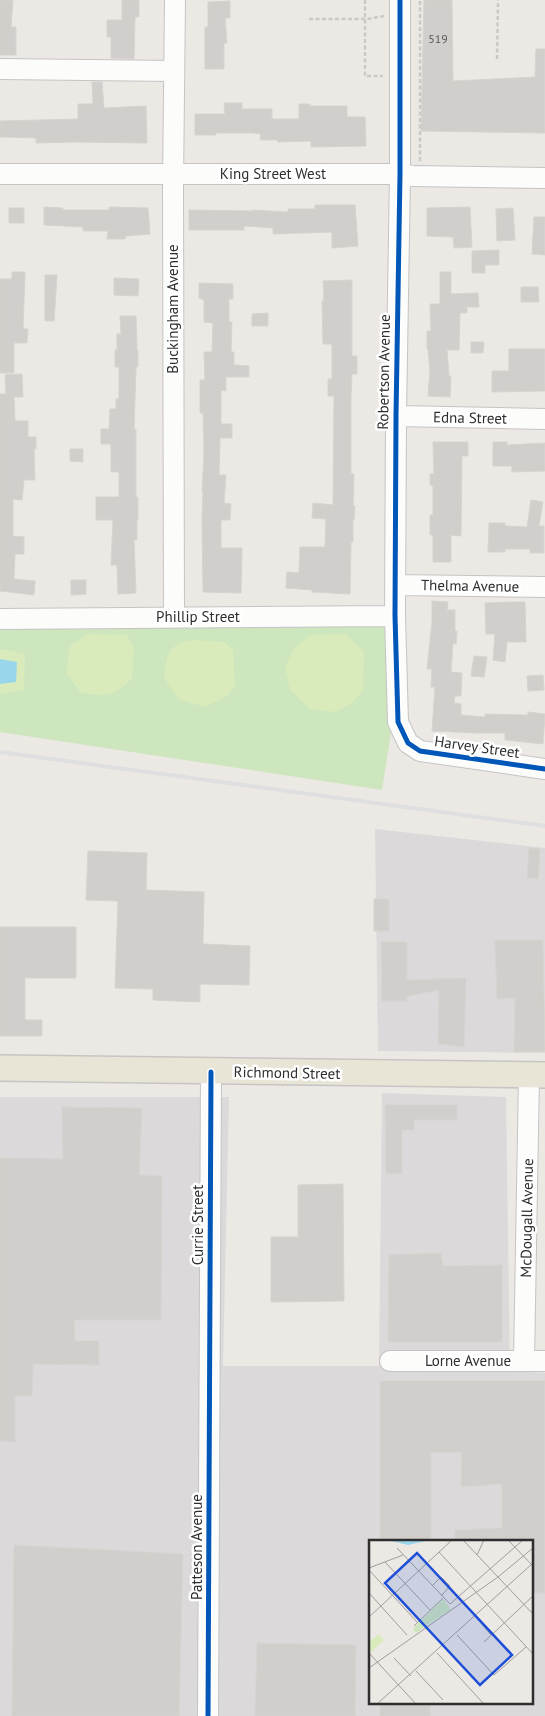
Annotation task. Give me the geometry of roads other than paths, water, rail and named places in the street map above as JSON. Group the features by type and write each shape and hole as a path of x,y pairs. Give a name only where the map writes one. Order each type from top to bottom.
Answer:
{"main road":[{"name":"Richmond Street","path":"0,1068 537,1075"}],"street":[{"name":"Buckingham Avenue","path":"174,618 175,0"},
{"name":"Robertson Avenue","path":"400,9 395,616 398,722 408,743"},
{"path":"0,69 174,72"},
{"name":"King Street West","path":"0,174 400,174 414,176 545,178"},
{"name":"Edna Street","path":"396,416 545,419"},
{"name":"Thelma Avenue","path":"396,585 545,587"},
{"name":"Phillip Street","path":"0,619 395,616"},
{"name":"Harvey Street","path":"408,743 420,751 545,769"},
{"name":"Currie Street","path":"210,1378 211,1072"},
{"name":"McDougall Avenue","path":"524,1361 537,1075"},
{"name":"Lorne Avenue","path":"390,1361 545,1361"},
{"name":"Patteson Avenue","path":"208,1716 210,1378"}],"water":[{"path":"0,659 17,662 16,682 0,684"}],"railway":[{"path":"0,752 545,826"}]}
